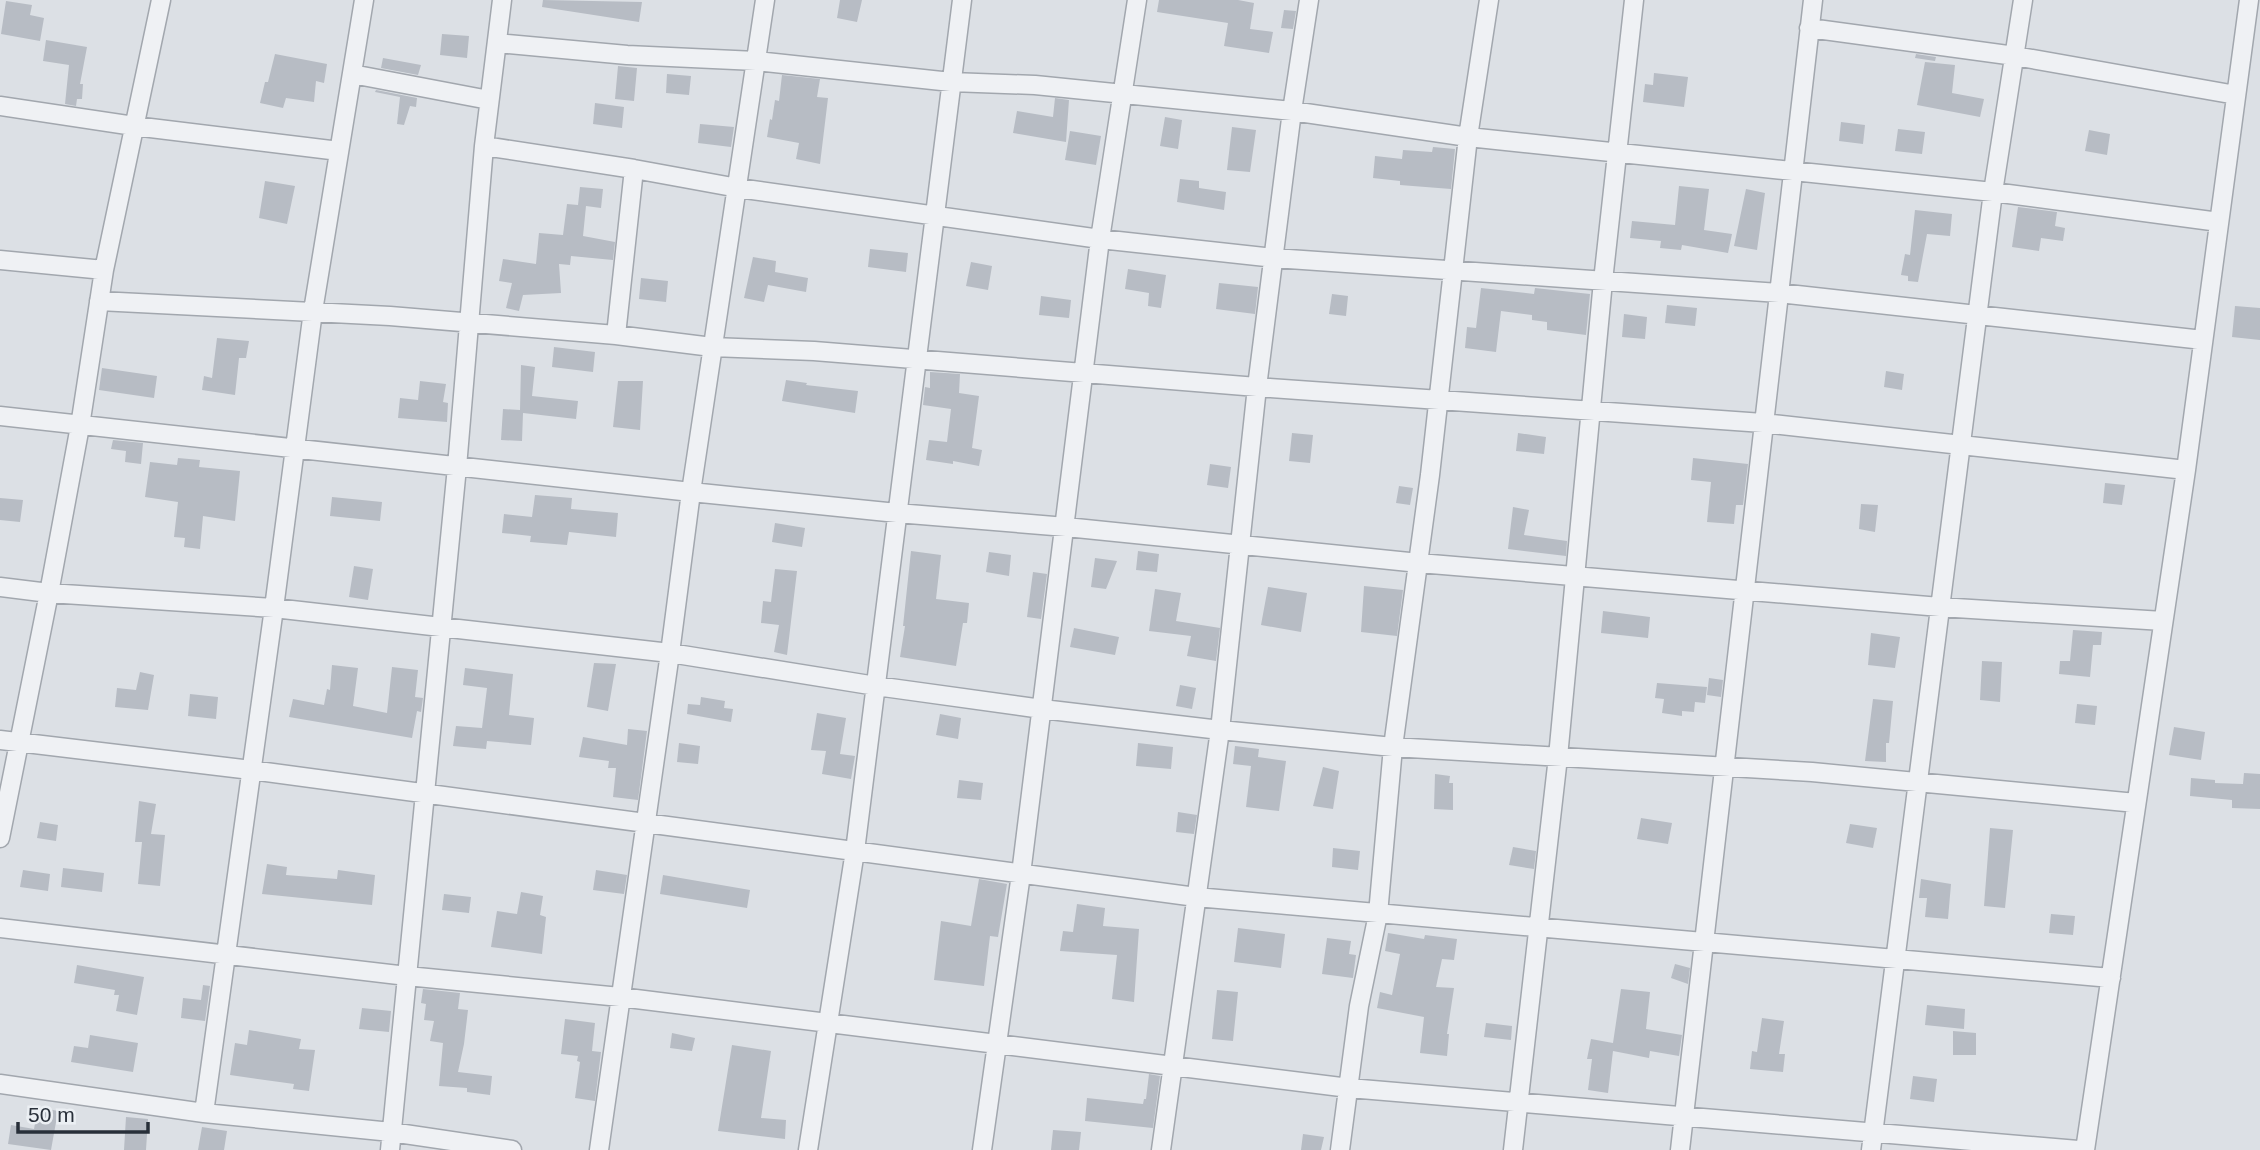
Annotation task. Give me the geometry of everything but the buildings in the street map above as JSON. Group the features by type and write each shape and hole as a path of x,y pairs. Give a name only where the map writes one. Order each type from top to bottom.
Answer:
{"street":[{"path":"0,838 50,593 104,270 161,0"},
{"path":"204,1113 313,311 364,0"},
{"path":"391,1141 457,467 484,146 502,0"},
{"path":"599,1150 691,492 765,0"},
{"path":"808,1150 855,850 962,0"},
{"path":"982,1150 1066,527 1100,239 1138,0"},
{"path":"1161,1150 1220,730 1257,387 1309,0"},
{"path":"1340,1150 1359,1006 1378,914 1393,747 1419,563 1468,137 1489,0"},
{"path":"1513,1150 1558,757 1603,281 1634,0"},
{"path":"1680,1150 1813,0"},
{"path":"1871,1141 1993,192 2023,0"},
{"path":"2085,1150 2186,470 2249,0"},
{"path":"1809,28 2015,56 2236,95"},
{"path":"497,43 627,55 756,61 951,82 1035,85 1292,111 1468,137 1993,192 2219,222"},
{"path":"352,74 489,100"},
{"path":"0,106 339,152"},
{"path":"484,146 738,188 1100,239 1274,258 1779,293 2203,340"},
{"path":"616,335 634,169"},
{"path":"0,260 104,270"},
{"path":"99,301 313,311 616,335 712,347 917,358 1257,387 1763,423 2186,470"},
{"path":"0,416 691,492 1419,563 1940,607 2163,621"},
{"path":"0,587 50,593 274,608 670,653 876,686 1220,730 1393,747 1917,780 2136,803"},
{"path":"0,740 251,769 1196,897 2111,978"},
{"path":"0,928 407,976 620,997 1349,1088 1684,1116 1871,1141 2078,1150"},
{"path":"0,1084 391,1141 512,1150"}]}
